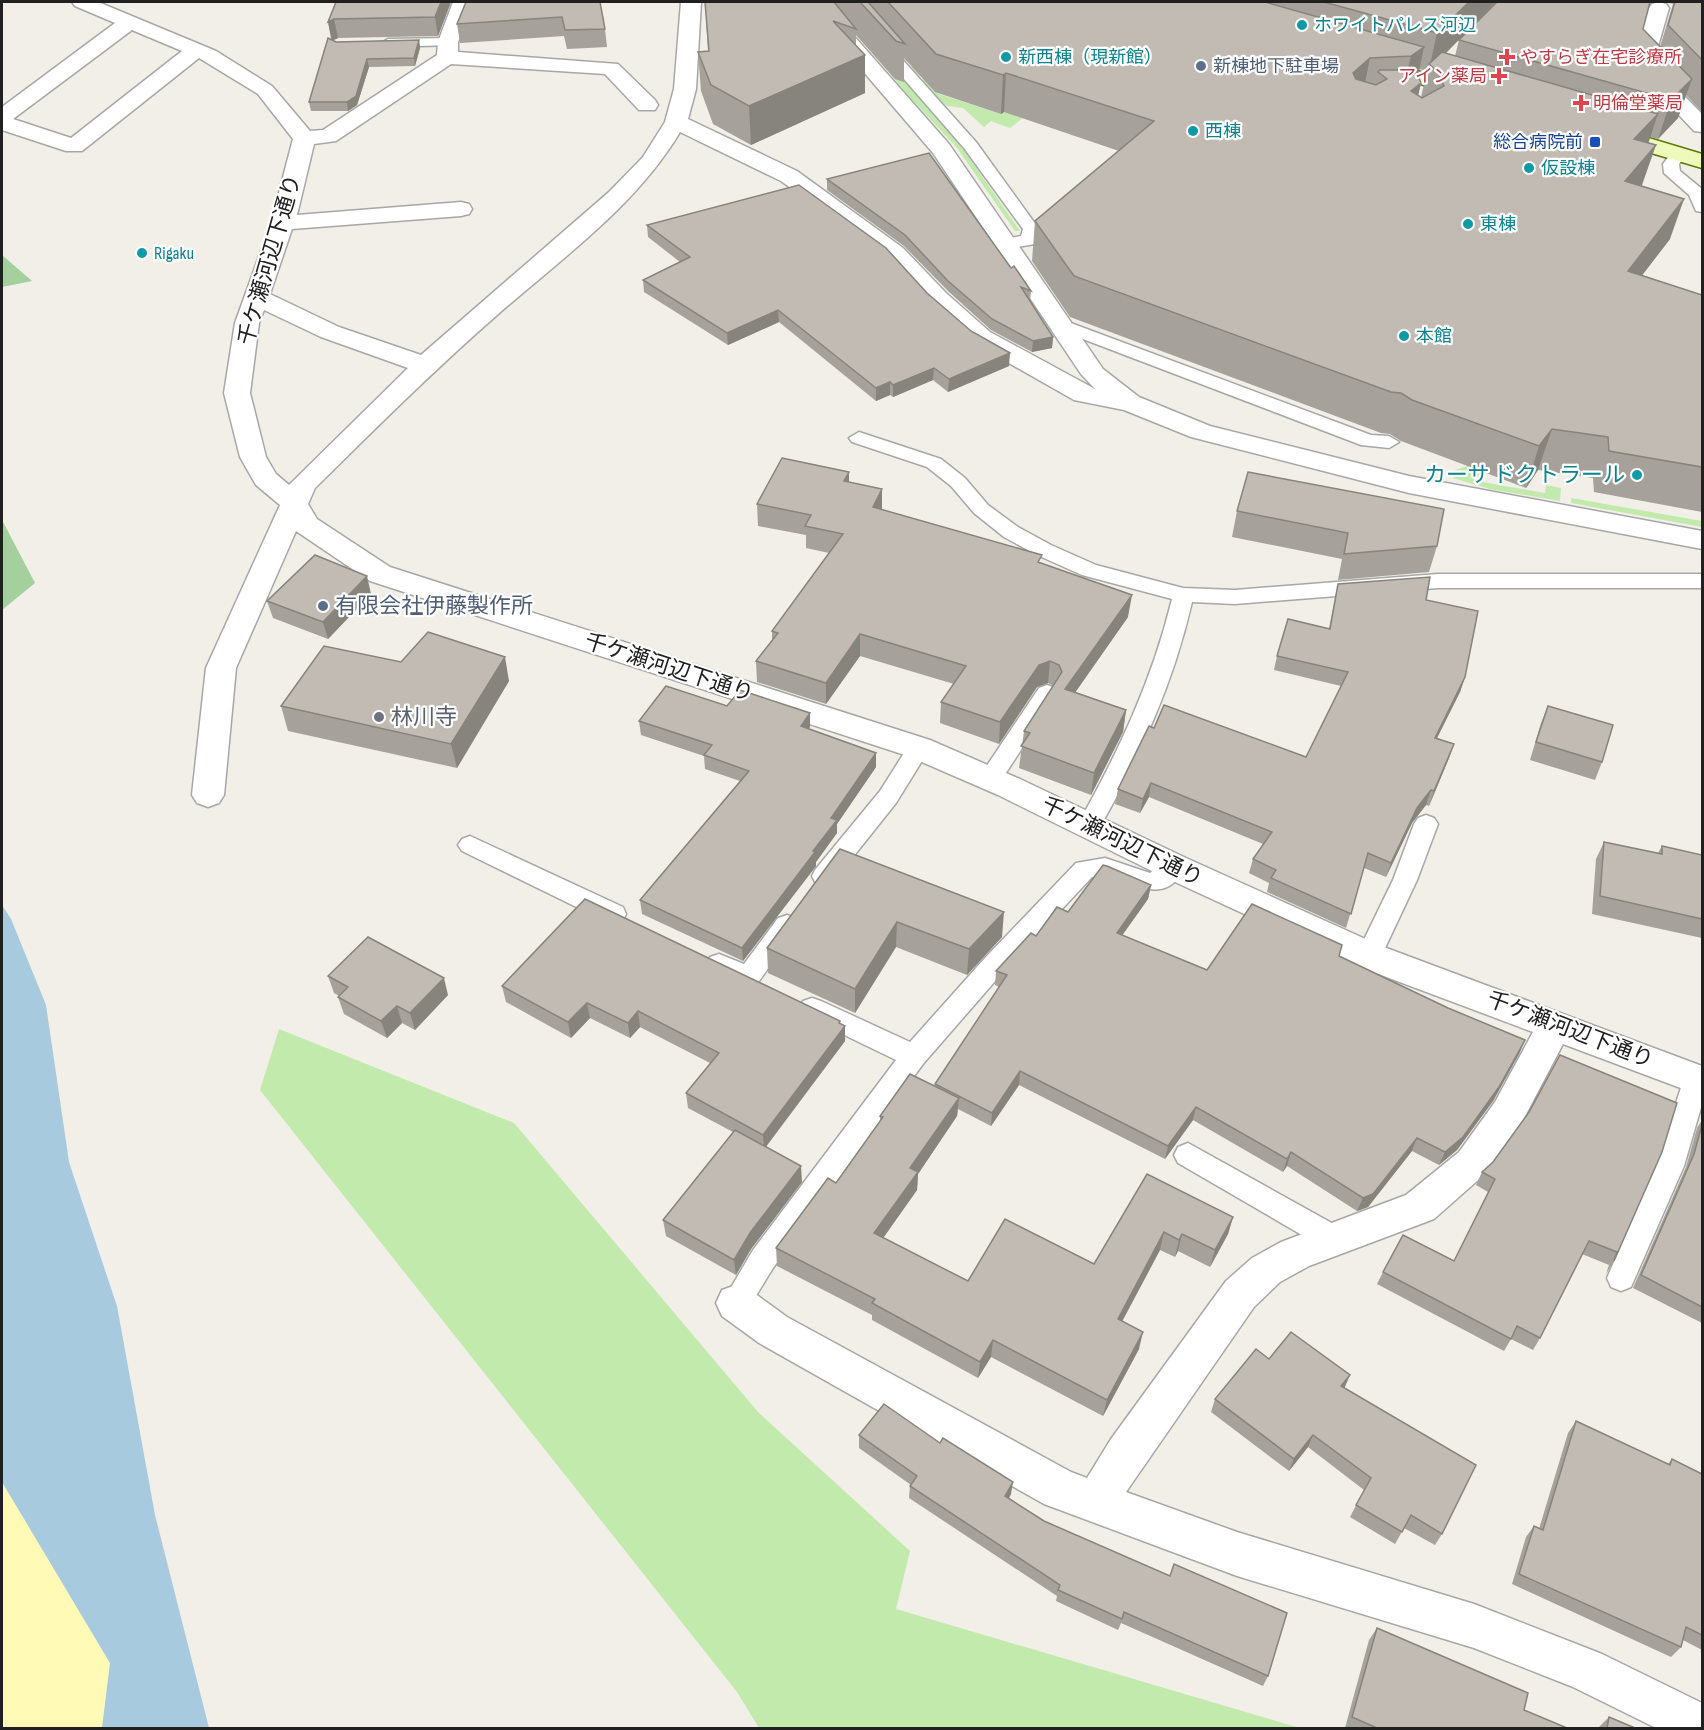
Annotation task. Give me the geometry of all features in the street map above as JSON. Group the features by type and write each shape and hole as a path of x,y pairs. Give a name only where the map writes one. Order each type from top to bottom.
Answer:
{"street":[{"path":"82,2 197,50 266,90 304,138 328,136 448,50 463,2"},
{"path":"208,795 221,668 303,484 425,365 617,197 652,161 676,122 686,89 691,2"},
{"path":"814,2 941,149 1104,385 1131,404"},
{"path":"1681,14 1651,6 1642,65 1702,126"},
{"path":"2,117 130,22"},
{"path":"2,123 74,146 197,50"},
{"path":"448,50 610,68 647,105"},
{"path":"1353,58 1440,74 1491,99"},
{"path":"676,122 789,176 895,252 937,298 981,337 1083,394 1131,404 1214,434 1353,471 1489,501 1702,540"},
{"path":"1592,128 1702,161"},
{"name":"千ケ瀬河辺下通り","path":"304,138 283,223 247,323 237,393 253,457 266,479 294,503 306,525 380,574 919,748 990,778 1174,867 1369,956 1556,1024 1700,1080"},
{"path":"283,223 461,209"},
{"path":"255,296 330,332 425,365"},
{"path":"1096,1503 1126,1453 1240,1294 1266,1270 1295,1254 1420,1207 1472,1163 1508,1113 1556,1024"},
{"path":"736,1303 774,1330 1059,1489 1238,1554 1474,1626 1586,1670 1702,1727"}],"lane":[{"path":"844,2 970,145 1030,229 1029,240 1006,244"},
{"path":"371,43 448,50"},
{"path":"1415,94 1440,74"},
{"path":"1679,154 1671,164 1672,173 1697,193 1702,207"},
{"path":"1060,324 1368,441 1389,442"},
{"path":"859,438 934,463 958,482 981,509 1011,532 1044,550 1089,570 1183,595 1235,597 1438,581 1702,581"},
{"path":"1089,825 1132,747 1161,679 1183,595"},
{"path":"990,778 1047,693"},
{"path":"768,987 805,901 888,797 919,748"},
{"path":"1369,956 1405,880 1426,824"},
{"path":"470,845 630,921"},
{"path":"736,1303 763,1259 914,1056 994,964 1085,869 1105,867 1154,883 1174,867"},
{"path":"694,952 914,1056"},
{"path":"1621,1278 1670,1166 1700,1080"},
{"path":"1188,1155 1336,1240"}],"green space":[{"path":"829,2 836,2 961,146 1020,231 1015,231 957,148 907,94"},
{"path":"888,35 939,94 1001,114 1009,108 1028,114 1010,128 991,121 984,127 963,108 948,106 938,101 933,91 926,87 922,77 912,71 911,64 903,59"},
{"path":"2,255 32,281 2,287"},
{"path":"1468,466 1484,472 1477,481 1545,493 1546,485 1561,488 1560,501 1490,489 1453,478 1455,470"},
{"path":"1571,498 1702,521 1702,527 1571,503"},
{"path":"2,520 35,583 2,610"},
{"path":"279,1029 514,1123 758,1412 910,1551 896,1609 1300,1728 759,1728 737,1692 260,1090"}],"sand":[{"path":"2,1482 110,1663 102,1728 2,1728"}],"water":[{"path":"2,905 11,919 46,1005 69,1162 117,1306 155,1515 209,1728 102,1728 110,1663 2,1482"}],"building":[{"path":"336,2 441,2 435,17 334,19 328,22"},
{"path":"466,2 600,2 605,29 565,30 562,17 457,24"},
{"path":"705,2 834,2 856,29 833,21 865,55 749,106 711,85 698,52 709,51"},
{"path":"860,2 868,2 905,44 896,41"},
{"path":"888,2 1265,2 1424,47 1411,56 1370,58 1353,73 1356,79 1376,85 1387,79 1378,72 1380,70 1405,70 1419,78 1421,83 1411,91 1422,98 1444,86 1437,71 1429,64 1442,52 1658,114 1634,139 1656,145 1625,181 1684,199 1628,271 1702,295 1702,467 1609,451 1608,437 1552,429 1539,446 1412,400 1401,393 1391,392 1074,276 1035,221 1154,121 1006,73 1003,75 936,54"},
{"path":"1324,2 1469,2 1437,33"},
{"path":"1497,2 1650,2 1643,29 1692,79 1671,100 1459,40"},
{"path":"1675,2 1702,2 1702,60 1668,25"},
{"path":"328,38 336,42 419,40 414,58 367,59 356,96 347,102 309,102"},
{"path":"929,153 1011,268 1014,266 1031,291 1021,287 1053,337 1033,341 992,319 948,281 905,235 827,179"},
{"path":"799,185 886,248 927,293 971,331 1010,353 949,379 934,368 893,385 890,382 876,388 778,310 727,333 643,280 690,257 647,225"},
{"path":"782,458 849,472 844,481 882,489 873,507 1042,555 1038,562 1132,595 1065,689 1126,710 1094,773 1021,746 1030,733 1024,731 1062,672 1059,665 1050,661 1039,665 1000,722 941,702 966,666 860,634 826,683 756,661 778,633 772,631 843,534 805,526 811,515 757,504"},
{"path":"1248,472 1444,509 1437,546 1344,554 1348,533 1237,511"},
{"path":"315,555 367,576 323,622 267,601"},
{"path":"1430,577 1426,600 1478,611 1465,677 1435,738 1454,744 1434,791 1431,790 1417,808 1391,863 1368,853 1351,914 1271,878 1276,870 1253,859 1272,832 1151,783 1143,799 1118,789 1149,726 1154,728 1164,705 1306,757 1348,672 1277,656 1288,619 1330,629 1338,584"},
{"path":"428,632 505,657 451,744 281,706 324,646 401,662"},
{"path":"666,686 727,706 740,690 810,713 801,726 876,753 831,818 837,820 742,948 640,900 749,771 704,755 712,745 639,721"},
{"path":"1548,706 1613,725 1602,762 1536,742"},
{"path":"1604,842 1662,854 1662,846 1702,855 1702,919 1600,896"},
{"path":"840,849 1004,912 969,949 897,922 855,989 767,948"},
{"path":"1103,865 1151,885 1117,933 1207,970 1252,904 1342,945 1339,956 1448,1008 1525,1040 1499,1087 1463,1137 1445,1152 1417,1138 1373,1194 1363,1198 1291,1152 1287,1159 1196,1107 1168,1146 1020,1071 992,1113 935,1084 1007,975 996,971 1031,933 1036,936 1057,907 1068,912"},
{"path":"585,899 840,1021 839,1023 845,1026 763,1135 686,1093 719,1053 638,1011 628,1023 587,1003 568,1022 502,986"},
{"path":"368,937 444,978 410,1013 397,1006 381,1021 338,997 348,987 328,976"},
{"path":"1560,1055 1677,1103 1662,1152 1614,1261 1617,1252 1589,1241 1540,1338 1517,1326 1511,1339 1383,1272 1403,1235 1454,1261 1495,1179 1482,1172 1493,1162 1529,1112"},
{"path":"910,1074 959,1098 910,1168 918,1172 874,1233 968,1281 1005,1219 1094,1264 1147,1174 1233,1217 1215,1250 1182,1234 1179,1240 1164,1232 1118,1319 1143,1332 1107,1400 993,1340 980,1362 872,1303 875,1299 776,1248 828,1178 836,1183 883,1117 880,1116"},
{"path":"1702,1125 1702,1307 1641,1275 1694,1154"},
{"path":"735,1130 801,1166 750,1233 734,1260 663,1220"},
{"path":"1291,1332 1350,1375 1341,1386 1476,1465 1442,1534 1411,1515 1402,1532 1356,1505 1371,1478 1313,1435 1294,1459 1215,1399 1256,1349 1269,1359"},
{"path":"884,1404 940,1443 943,1438 1013,1482 1005,1496 1044,1521 1170,1576 1174,1564 1287,1613 1268,1676 1124,1612 1122,1619 1058,1590 1060,1585 910,1486 917,1476 859,1435"},
{"path":"1576,1421 1670,1465 1672,1459 1702,1474 1702,1635 1686,1627 1681,1647 1519,1574 1534,1526 1543,1530"},
{"path":"1377,1628 1528,1693 1524,1710 1567,1728 1377,1728 1352,1717"},
{"path":"1609,1717 1635,1728 1607,1728"}],"place":[{"name":"ホワイトパレス河辺","path":"1302,25"},
{"name":"新西棟（現新館）","path":"1006,57"},
{"name":"やすらぎ在宅診療所","path":"1507,57"},
{"name":"新棟地下駐車場","path":"1201,66"},
{"name":"アイン薬局","path":"1499,76"},
{"name":"明倫堂薬局","path":"1581,103"},
{"name":"西棟","path":"1193,131"},
{"name":"総合病院前","path":"1595,142"},
{"name":"仮設棟","path":"1529,168"},
{"name":"東棟","path":"1468,224"},
{"name":"Rigaku","path":"142,253"},
{"name":"本館","path":"1404,336"},
{"name":"カーサ ドクトラール","path":"1637,475"},
{"name":"有限会社伊藤製作所","path":"323,606"},
{"name":"林川寺","path":"379,717"}]}
